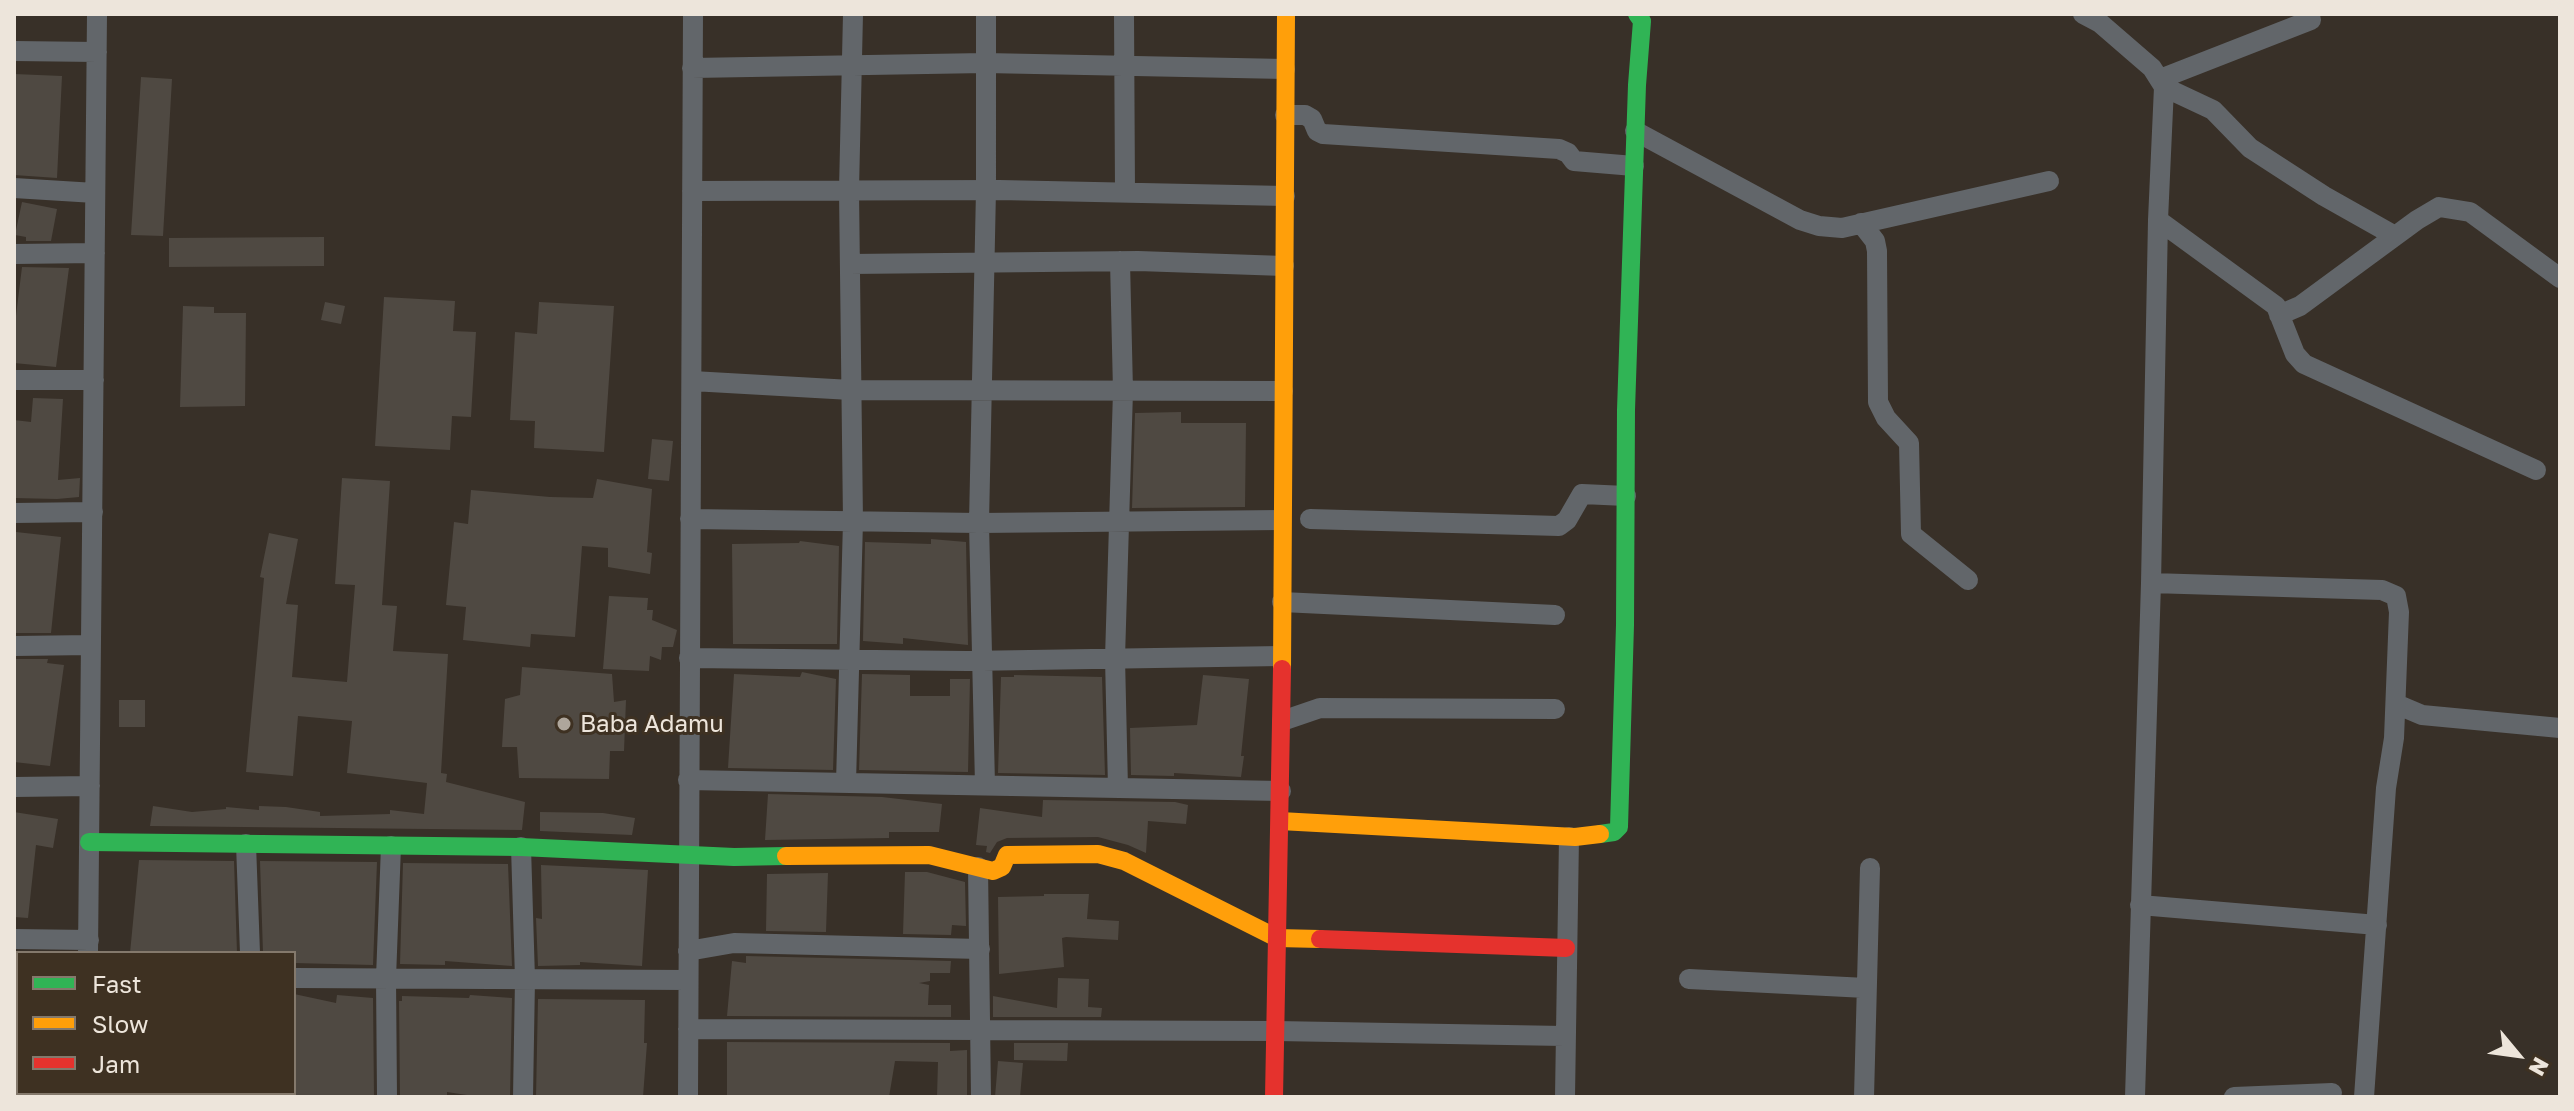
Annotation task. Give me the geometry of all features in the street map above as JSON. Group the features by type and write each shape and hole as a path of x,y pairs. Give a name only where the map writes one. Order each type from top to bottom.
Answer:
{"street":[{"path":"14,939 88,947 97,14"},
{"path":"688,1097 693,14"},
{"path":"846,783 853,521 849,190 853,14"},
{"path":"985,785 979,523 986,190 986,14"},
{"path":"1124,14 1125,192"},
{"path":"1274,1097 1282,721 1286,14"},
{"path":"1280,821 1569,837 1614,832 1619,827 1634,166 1642,21 1637,14"},
{"path":"2083,14 2100,23 2152,68 2162,83 2213,110 2250,148 2324,196 2395,236"},
{"path":"2162,83 2311,20"},
{"path":"14,51 97,52"},
{"path":"692,68 985,63 1285,69"},
{"path":"2135,1097 2162,83"},
{"path":"1285,115 1305,115 1323,134 1559,149 1568,153 1574,161 1634,166"},
{"path":"1635,131 1800,220 1819,226 1842,228 2049,181"},
{"path":"14,188 95,193"},
{"path":"692,191 986,190 1285,196"},
{"path":"2279,315 2300,306 2439,207 2470,212 2560,278"},
{"path":"2158,220 2276,306 2295,354 2304,364 2536,470"},
{"path":"1861,223 1875,241 1877,251 1878,402 1886,418 1909,443 1911,534 1968,580"},
{"path":"14,254 95,253"},
{"path":"850,264 1120,261 1284,266"},
{"path":"1118,788 1115,658 1123,391 1120,261"},
{"path":"14,380 94,380"},
{"path":"692,381 851,390 1283,391"},
{"path":"1310,519 1559,526 1567,520 1582,494 1626,496"},
{"path":"14,513 93,512"},
{"path":"690,519 979,523 1281,520"},
{"path":"2151,583 2382,590 2396,596 2399,612 2394,738 2386,788 2364,1097"},
{"path":"1282,602 1555,615"},
{"path":"14,646 91,645"},
{"path":"689,658 849,661 1281,656"},
{"path":"2396,704 2422,715 2560,728"},
{"path":"1282,721 1320,708 1555,709"},
{"path":"2394,738 2408,731 2422,715"},
{"path":"688,780 1281,791"},
{"path":"14,787 90,786"},
{"path":"1565,1097 1569,837"},
{"path":"89,842 521,847 734,857 929,855 993,871 1002,867 1007,855 1098,854 1124,861 1277,938 1566,948"},
{"path":"246,844 250,951"},
{"path":"387,1097 386,978 391,846"},
{"path":"521,847 525,979 523,1097"},
{"path":"978,867 981,1097"},
{"path":"1864,1097 1870,868"},
{"path":"2140,905 2377,925"},
{"path":"688,951 734,943 980,949"},
{"path":"296,978 688,980"},
{"path":"1689,979 1866,988"},
{"path":"688,1029 1276,1031 1564,1036"},
{"path":"2234,1097 2332,1093"}],"building":[{"path":"14,74 62,76 57,178 14,175"},
{"path":"141,77 172,79 163,236 131,235"},
{"path":"22,202 57,209 51,241 26,241 26,237 15,235"},
{"path":"324,237 324,266 169,267 169,238"},
{"path":"22,267 69,268 56,367 14,363 14,332"},
{"path":"384,297 455,301 453,331 476,332 471,417 452,416 450,450 375,446"},
{"path":"325,302 345,306 341,324 321,320"},
{"path":"539,302 614,306 604,452 534,448 535,421 510,420 515,332 537,334"},
{"path":"183,306 214,307 214,313 246,313 245,406 180,407"},
{"path":"33,398 63,399 58,480 80,478 79,497 14,498 14,420 31,422"},
{"path":"1181,412 1181,423 1246,423 1245,507 1132,508 1135,413"},
{"path":"652,439 673,441 669,481 648,479"},
{"path":"342,478 390,481 382,605 397,606 393,651 448,654 441,773 447,774 446,782 525,802 522,830 150,826 153,806 192,812 226,807 259,810 259,806 286,807 320,812 320,816 390,814 390,810 424,814 427,783 347,773 352,721 298,716 293,776 246,772 264,578 260,577 269,533 298,539 286,604 298,605 292,677 347,682 355,585 335,584"},
{"path":"597,479 652,489 647,552 652,553 650,574 608,567 608,548 582,546 575,637 531,634 530,647 463,640 466,607 446,605 454,522 468,524 471,490 593,498"},
{"path":"16,532 61,537 51,633 14,633"},
{"path":"931,539 966,542 968,645 903,638 903,644 863,641 865,542 931,544"},
{"path":"800,541 839,546 837,644 733,644 732,544"},
{"path":"609,596 648,598 647,610 653,610 652,620 677,630 673,647 662,647 661,660 650,656 649,671 603,669"},
{"path":"14,659 48,659 47,663 64,665 50,766 14,762"},
{"name":"Baba Adamu","path":"522,667 612,674 614,702 626,700 624,751 610,751 609,779 519,778 517,747 502,747 505,699 520,695"},
{"path":"802,672 836,679 833,770 728,768 734,674 800,677"},
{"path":"862,674 910,675 910,696 950,696 950,679 970,679 968,772 859,770"},
{"path":"1203,675 1249,679 1241,777 1174,773 1174,776 1131,775 1130,728 1197,725"},
{"path":"1001,677 1102,677 1105,775 998,773"},
{"path":"119,700 145,700 145,727 119,727"},
{"path":"768,794 882,797 942,804 939,832 889,832 889,838 765,840"},
{"path":"1043,800 1175,802 1188,805 1186,824 1148,821 1146,853 1098,837 1007,838 997,842 990,853 986,852 987,846 976,845 980,808 1042,817"},
{"path":"14,812 58,819 53,848 36,845 28,918 14,917"},
{"path":"540,812 603,813 635,818 632,835 540,831"},
{"path":"139,860 234,861 237,951 130,951"},
{"path":"260,861 377,862 373,965 296,963 296,951 263,951"},
{"path":"403,863 508,864 512,966 445,961 445,965 400,964"},
{"path":"541,865 648,870 642,966 580,962 580,965 538,966 536,918 542,919"},
{"path":"905,872 927,872 965,882 966,926 952,925 951,935 903,934"},
{"path":"828,873 826,932 766,931 767,874"},
{"path":"1089,894 1087,919 1119,921 1118,940 1062,938 1064,967 999,974 998,897"},
{"path":"746,956 951,961 950,973 930,973 930,981 919,983 929,985 928,1005 951,1005 951,1017 727,1016 732,961 746,963"},
{"path":"1058,978 1089,979 1088,1007 1102,1008 1101,1017 993,1017 993,996 1057,1008"},
{"path":"296,994 336,1003 337,995 373,998 374,1097 294,1097"},
{"path":"470,995 512,998 510,1097 447,1092 447,1097 400,1097 399,1001 402,1001 402,996 469,998"},
{"path":"538,999 645,1000 644,1043 647,1043 643,1097 536,1097"},
{"path":"727,1042 950,1043 950,1051 967,1050 967,1097 937,1097 938,1062 895,1061 889,1097 727,1097"},
{"path":"1014,1043 1068,1043 1067,1061 1014,1060"},
{"path":"998,1061 1023,1063 1020,1097 995,1097"}],"traffic: fast":[{"path":"1600,834 1614,832 1619,827 1625,625 1626,410 1642,21 1637,14"},
{"path":"89,842 521,847 734,857 786,856"}],"traffic: slow":[{"path":"1282,669 1286,14"},
{"path":"1280,821 1575,837 1600,834"},
{"path":"786,856 929,855 993,871 1002,867 1007,855 1098,854 1124,861 1277,938 1320,939"}],"traffic: jam":[{"path":"1274,1097 1282,669"},
{"path":"1320,939 1566,948"}],"place":[{"name":"Baba Adamu","path":"564,724"}]}
